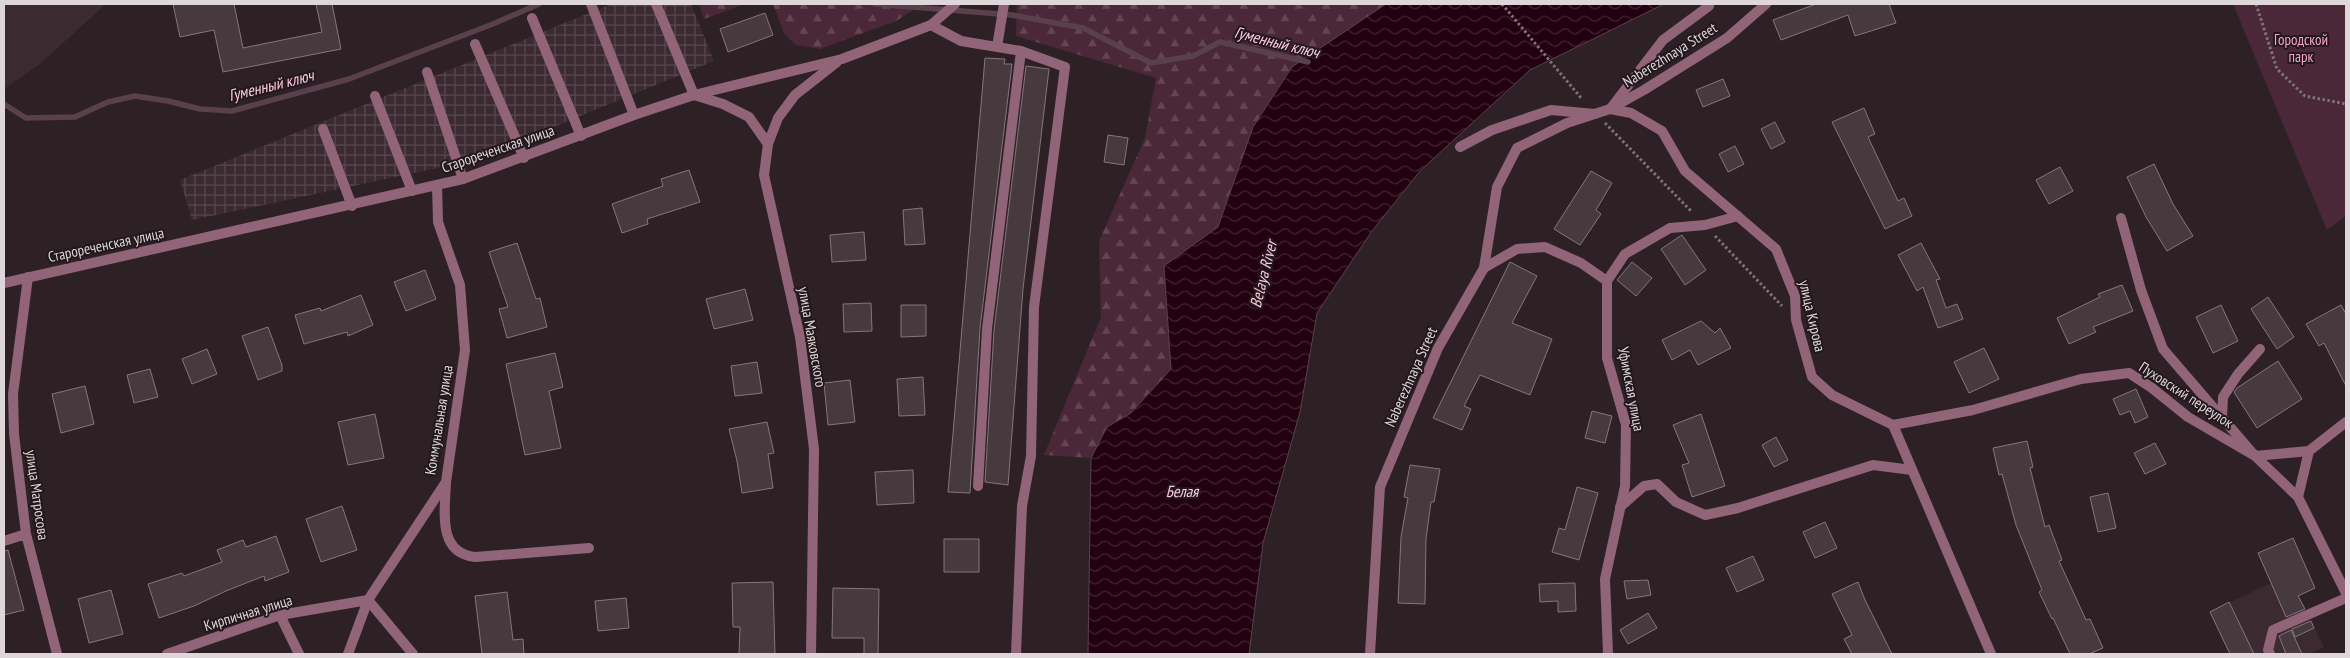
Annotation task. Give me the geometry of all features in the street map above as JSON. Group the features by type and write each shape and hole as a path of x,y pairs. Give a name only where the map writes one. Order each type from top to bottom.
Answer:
{"street":[{"path":"591,4 634,115"},
{"path":"656,4 694,95 724,104 749,117 768,144"},
{"name":"Старореченская улица","path":"4,282 463,180 634,115 694,95 842,59 931,25 955,4"},
{"path":"997,47 1004,4"},
{"name":"Naberezhnaya Street","path":"1610,109 1728,38 1766,4"},
{"path":"1460,147 1492,130 1551,110 1596,114 1610,109 1664,40 1709,6"},
{"path":"532,18 581,136"},
{"path":"931,25 961,40 1021,52 1065,67 1034,307 1031,456 1022,506 1016,654"},
{"path":"475,44 524,158"},
{"path":"978,486 988,329 1021,52"},
{"name":"улица Маяковского","path":"811,654 814,449 800,337 764,175 768,144 778,118 795,95 842,59"},
{"path":"427,72 463,180"},
{"path":"375,96 412,191"},
{"name":"улица Кирова","path":"1610,109 1631,113 1662,131 1685,171 1776,249 1795,296 1796,320 1812,376 1832,394 1893,426"},
{"name":"Naberezhnaya Street","path":"1370,654 1380,487 1438,348 1484,268 1497,187 1517,148 1567,123 1596,114"},
{"path":"323,129 352,206"},
{"name":"Коммунальная улица","path":"348,654 368,600 446,482 465,350 460,285 438,222 437,185"},
{"path":"1484,268 1517,249 1545,247 1580,263 1607,281 1626,254 1670,228 1705,225 1738,216"},
{"path":"2121,218 2141,290 2163,349 2255,456 2309,451 2346,422"},
{"name":"улица Матросова","path":"28,277 13,394 14,434 26,534 57,654"},
{"name":"Уфимская улица","path":"1607,281 1607,358 1626,426 1625,486 1605,578 1608,654"},
{"path":"2222,417 2223,397 2238,374 2260,349"},
{"name":"Пуховский переулок","path":"1893,426 1973,410 2081,379 2129,373 2152,388 2188,417 2255,456 2298,497 2346,593"},
{"path":"1893,426 1991,654"},
{"path":"2298,497 2309,451"},
{"path":"1620,507 1644,486 1657,484 1676,502 1705,515 1738,508 1873,465 1912,470"},
{"path":"446,482 447,536 452,547 462,556 475,557 589,548"},
{"path":"4,541 26,534"},
{"path":"2270,654 2268,650 2273,630 2346,598"},
{"path":"368,600 413,654"},
{"name":"Кирпичная улица","path":"167,654 280,616 368,600"},
{"path":"280,616 298,654"}],"path":[{"path":"1502,4 1561,76 1596,114 1796,320"},
{"path":"2256,4 2276,69 2305,96 2346,104"}],"shaded area":[{"path":"4,4 106,4 40,64 4,89"},
{"path":"611,4 691,4 714,61 471,161 192,220 180,180"},
{"path":"2271,583 2298,595 2324,647 2309,654 2231,654 2210,612"}],"green space":[{"path":"699,4 745,4 704,19"},
{"path":"773,4 922,4 896,21 820,49 796,45 784,33"},
{"path":"1017,4 1386,4 1292,67 1253,127 1218,227 1164,266 1171,369 1131,413 1107,427 1091,458 1044,455 1101,317 1099,241 1145,138 1156,78 1016,36"},
{"name":"Городской парк","path":"2233,4 2346,4 2346,216 2327,230"}],"water":[{"name":"Белая","path":"1386,4 1664,4 1530,70 1420,171 1372,231 1317,313 1300,412 1263,543 1249,654 1088,654 1091,458 1107,427 1131,413 1171,369 1164,266 1218,227 1253,127 1292,67"}],"building":[{"path":"173,4 234,4 243,48 322,32 316,4 332,4 341,49 223,72 214,30 180,37"},
{"path":"1816,4 1889,4 1896,23 1855,36 1848,15 1781,40 1773,20"},
{"path":"765,13 773,35 728,52 720,29"},
{"path":"985,58 1005,59 1004,64 1012,64 980,328 970,493 948,492"},
{"path":"1026,66 1049,69 1023,289 1008,485 985,482 994,330"},
{"path":"1723,79 1730,96 1703,107 1696,90"},
{"path":"1864,108 1875,134 1868,137 1898,201 1904,198 1912,216 1885,229 1832,122"},
{"path":"1775,122 1785,142 1771,149 1761,129"},
{"path":"1108,135 1128,138 1124,165 1104,162"},
{"path":"1735,146 1744,164 1728,172 1719,154"},
{"path":"2154,164 2173,204 2193,236 2167,251 2146,217 2127,177"},
{"path":"2060,167 2073,191 2049,204 2036,180"},
{"path":"689,170 700,202 647,219 648,224 622,233 612,204 663,186 661,179"},
{"path":"1591,171 1612,183 1596,210 1601,214 1580,245 1554,229"},
{"path":"922,208 925,244 905,245 903,210"},
{"path":"864,232 866,260 832,262 830,235"},
{"path":"1682,235 1706,270 1685,285 1661,249"},
{"path":"517,243 536,299 540,298 547,327 507,338 499,309 508,307 489,252"},
{"path":"1921,243 1940,279 1936,280 1946,308 1957,304 1963,319 1938,328 1923,287 1917,291 1898,255"},
{"path":"1510,262 1537,276 1512,323 1552,339 1530,395 1480,375 1464,406 1471,409 1462,430 1433,418"},
{"path":"1632,262 1652,278 1636,296 1617,280"},
{"path":"425,270 436,299 406,311 394,282"},
{"path":"2122,285 2133,311 2093,327 2096,332 2069,344 2057,318 2100,297 2098,294"},
{"path":"745,289 753,320 714,329 706,299"},
{"path":"361,295 373,325 348,336 347,332 304,344 295,315 320,308 321,311"},
{"path":"2268,297 2294,337 2277,349 2251,309"},
{"path":"871,303 872,331 844,332 843,304"},
{"path":"901,305 926,305 926,336 901,337"},
{"path":"2221,305 2238,341 2213,353 2196,317"},
{"path":"2341,305 2346,314 2346,386 2324,343 2319,346 2306,324"},
{"path":"1701,321 1715,333 1720,328 1731,348 1698,365 1690,350 1672,360 1662,340"},
{"path":"268,327 282,365 282,371 258,380 242,336"},
{"path":"1984,348 1999,379 1969,393 1954,362"},
{"path":"207,349 217,374 192,384 182,359"},
{"path":"555,353 563,387 549,391 561,448 525,455 506,364"},
{"path":"2278,361 2302,399 2257,428 2234,392 2237,388"},
{"path":"757,362 762,393 735,396 731,366"},
{"path":"150,369 158,397 134,403 127,375"},
{"path":"923,377 925,415 899,416 897,379"},
{"path":"850,380 855,422 828,425 824,383"},
{"path":"85,386 94,424 61,433 52,394"},
{"path":"2136,389 2148,417 2135,423 2130,411 2120,415 2113,399"},
{"path":"1592,411 1612,416 1605,443 1585,438"},
{"path":"375,414 384,458 348,465 338,422"},
{"path":"1701,414 1725,486 1692,497 1682,465 1689,463 1673,425"},
{"path":"767,422 774,453 768,454 773,488 742,493 729,429"},
{"path":"1776,437 1788,460 1774,467 1762,445"},
{"path":"2027,441 2033,467 2030,468 2045,527 2049,525 2062,560 2059,561 2086,620 2090,619 2103,648 2089,654 2070,654 2052,619 2039,592 2042,590 2016,525 2002,474 1999,475 1993,448"},
{"path":"2155,443 2166,464 2145,474 2134,453"},
{"path":"1410,465 1440,469 1434,502 1431,502 1426,539 1425,604 1398,603 1401,537 1408,498 1404,497"},
{"path":"913,470 914,503 877,505 875,472"},
{"path":"1577,487 1598,493 1579,560 1552,552 1559,528 1565,530"},
{"path":"2108,493 2116,528 2098,532 2090,497"},
{"path":"342,506 357,550 321,562 306,519"},
{"path":"1825,522 1837,548 1815,558 1803,532"},
{"path":"276,536 289,572 265,581 264,576 194,606 159,618 148,584 182,573 184,576 222,562 217,550 243,540 246,547"},
{"path":"2293,538 2315,588 2298,596 2305,609 2286,617 2258,553"},
{"path":"944,539 979,539 979,572 944,572"},
{"path":"8,550 24,610 4,615 4,551"},
{"path":"1753,556 1764,580 1737,592 1726,568"},
{"path":"1648,580 1651,595 1627,599 1624,581"},
{"path":"773,582 775,654 739,654 740,627 733,627 732,583"},
{"path":"1858,582 1892,654 1852,654 1844,639 1852,635 1832,594"},
{"path":"1575,583 1576,611 1558,612 1558,601 1540,602 1539,584"},
{"path":"833,588 879,589 878,654 864,654 864,638 832,638"},
{"path":"111,590 123,634 89,643 78,599"},
{"path":"507,592 513,640 523,639 524,654 482,654 475,596"},
{"path":"626,598 629,628 598,631 595,601"},
{"path":"2229,602 2254,654 2230,654 2210,612"},
{"path":"1648,613 1657,628 1628,644 1620,630"},
{"path":"2311,621 2314,628 2295,637 2292,629"},
{"path":"2291,630 2302,654 2286,654 2279,636"}],"waterway":[{"name":"Гуменный ключ","path":"4,104 26,118 75,117 108,102 135,96 168,101 200,109 232,111 349,79 493,24 539,4"},
{"name":"Гуменный ключ","path":"875,4 1012,15 1083,28 1151,63 1193,56 1220,42 1308,62"}],"water label":[{"name":"Belaya River","path":"1263,274"}]}
